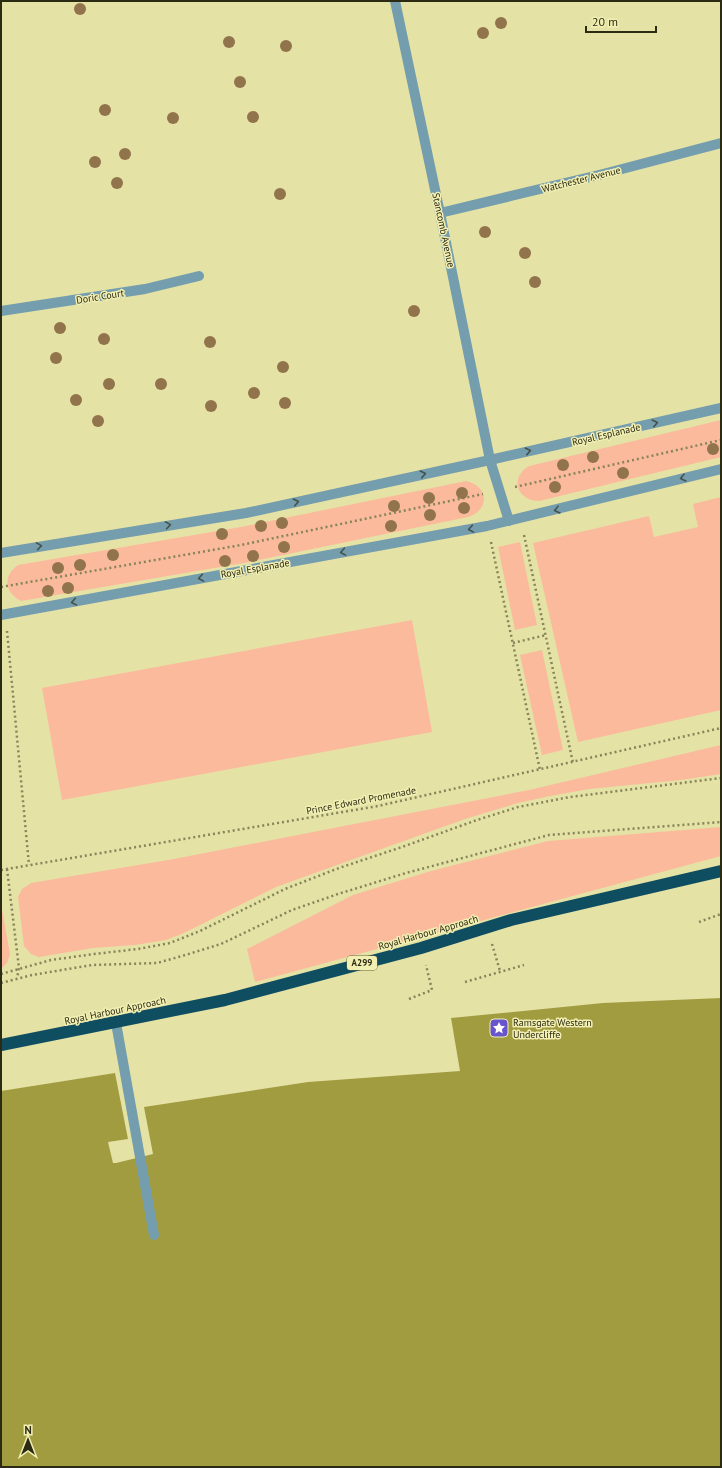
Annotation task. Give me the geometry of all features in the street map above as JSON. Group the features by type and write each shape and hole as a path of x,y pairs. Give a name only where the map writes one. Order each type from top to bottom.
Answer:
{"highway":[{"name":"Royal Harbour Approach","path":"1,1045 225,1000 421,948 511,920 721,871"}],"street":[{"name":"Stancomb Avenue","path":"396,1 490,460"},
{"name":"Watchester Avenue","path":"440,213 603,174 721,143"},
{"name":"Doric Court","path":"1,311 145,289 199,276"},
{"name":"Royal Esplanade","path":"1,553 246,512 490,460 721,408"},
{"path":"490,460 509,521"},
{"name":"Royal Esplanade","path":"3,615 487,526 721,469"},
{"path":"116,1023 154,1235"}],"path":[{"path":"1,587 241,545 500,490 721,440"},
{"path":"520,519 573,763"},
{"path":"487,526 540,770"},
{"path":"3,615 29,866"},
{"path":"513,643 546,635"},
{"name":"Prince Edward Promenade","path":"1,870 378,806 573,763 721,728"},
{"path":"1,974 51,960 138,950 170,943 200,931 285,890 332,871 518,807 570,797 721,778"},
{"path":"1,983 17,978 92,964 157,963 221,944 286,913 338,894 406,873 549,834 721,822"},
{"path":"7,869 19,968 17,978"},
{"path":"699,922 721,914"},
{"path":"487,928 500,971"},
{"path":"409,999 432,990 421,948"},
{"path":"465,982 524,965"}],"shaded area":[{"path":"721,420 721,457 539,501 531,500 525,497 518,488 519,477 529,466"},
{"path":"466,481 479,488 483,493 484,498 480,509 475,514 468,517 244,563 21,601 12,594 9,589 9,574 18,565 241,527"},
{"path":"721,497 721,710 578,742 533,543 649,516 654,537 698,527 693,504"},
{"path":"520,542 537,625 515,630 498,547"},
{"path":"412,620 432,732 62,800 42,688"},
{"path":"542,650 563,750 542,755 520,655"},
{"path":"721,745 721,774 681,780 589,789 518,803 465,819 276,887 184,933 166,940 135,945 93,948 39,957 31,954 24,946 18,897 22,889 31,883 174,859 529,790"},
{"path":"721,827 721,856 255,982 247,949 353,895 431,871 548,841"},
{"path":"1,904 10,954 7,963 1,969"},
{"path":"721,998 721,1467 1,1467 1,1091 115,1073 128,1139 108,1142 113,1163 116,1163 153,1154 144,1107 308,1082 460,1071 451,1018 603,1003"}],"place":[{"name":"Ramsgate Western Undercliffe","path":"499,1028"}]}
